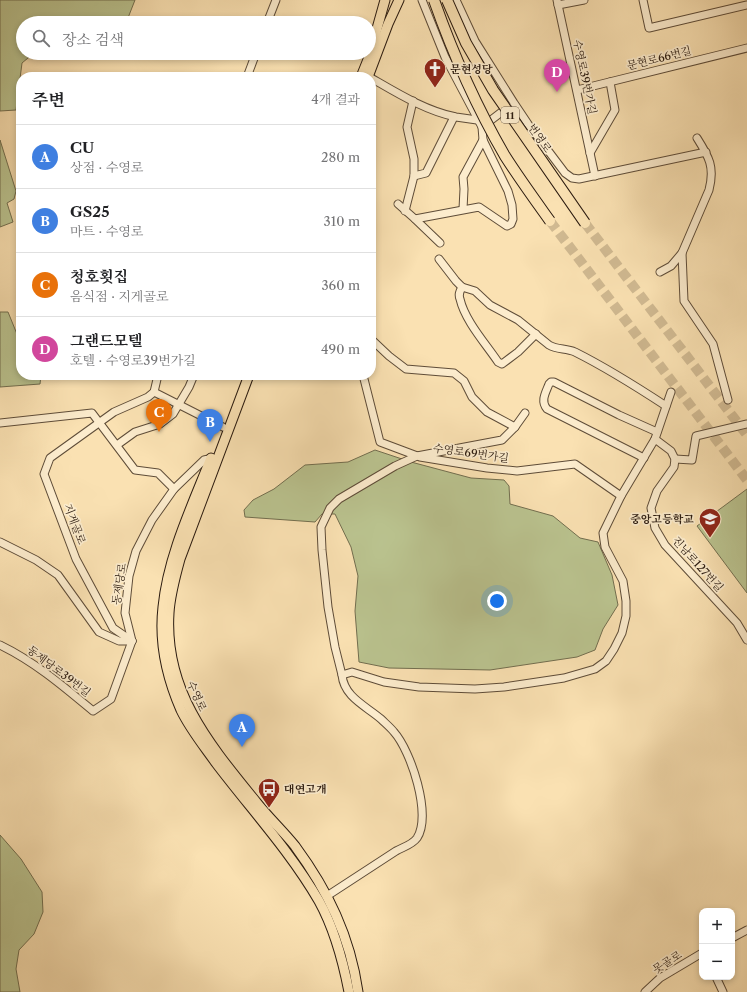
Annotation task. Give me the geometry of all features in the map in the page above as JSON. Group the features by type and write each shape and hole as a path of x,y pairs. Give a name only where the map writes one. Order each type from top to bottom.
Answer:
{"highway":[{"name":"11","path":"434,0 447,37 481,110 505,156 550,221"},
{"name":"번영로","path":"447,0 466,43 492,90 584,223"}],"main road":[{"path":"376,33 385,2"},
{"path":"376,56 388,24 399,2"},
{"path":"363,72 368,60"},
{"path":"370,72 374,60"},
{"name":"수영로","path":"241,380 223,427 180,559 172,593 169,627 176,678 190,712 202,731 258,804 294,845 318,880 340,921 355,974 357,992"},
{"name":"수영로","path":"247,380 179,541 165,594 162,626 163,646 168,674 176,698 188,722 231,782 289,855 319,902 332,930 348,988"}],"street":[{"path":"270,16 276,0"},
{"path":"415,219 478,207 507,226 511,224 513,219 512,205 508,191 483,140 482,127 445,57 422,0"},
{"path":"456,0 475,41 514,103 528,124 566,173 572,178 579,179 595,176 706,152"},
{"name":"수영로39번가길","path":"584,0 558,3 595,176"},
{"path":"643,0 649,28 747,5"},
{"name":"문현로66번길","path":"577,90 747,48"},
{"path":"248,72 253,60"},
{"path":"376,81 413,101 454,117 477,120"},
{"name":"수영로39번가길","path":"590,152 615,110 610,82"},
{"path":"405,211 414,176 414,159 408,127 413,101"},
{"path":"482,127 514,103"},
{"path":"414,176 426,173 454,117"},
{"path":"660,272 670,266 682,253 709,190 712,179 712,169 706,152 697,138"},
{"path":"463,209 463,177 483,140"},
{"path":"398,204 440,243"},
{"path":"682,253 684,301 713,344 728,400"},
{"path":"439,259 462,287 475,291 490,305 518,320 554,348 565,348 597,363 666,406"},
{"path":"462,287 459,293 462,306 470,322 498,362 502,364 518,352 536,334"},
{"path":"376,344 406,369 454,373 464,382 472,397 487,412 515,427"},
{"path":"157,380 154,392 223,427"},
{"path":"117,445 135,432 160,424 173,414 192,380"},
{"name":"수영로69번가길","path":"364,380 380,442 417,456 466,465 517,471 576,464 621,496"},
{"path":"644,458 547,409 544,406 544,401 549,384 554,382 619,415 656,436 671,451 675,459 692,460 696,436 747,424"},
{"name":"지게골로","path":"132,641 113,628 76,559 44,474 50,458 114,412 148,397 154,392"},
{"path":"342,675 352,672 384,682 419,687 475,689 504,687 564,678 595,669 606,661 622,633 626,616 626,601 623,581 605,547 603,533 621,496 656,436 671,392"},
{"path":"327,896 398,850 411,844 421,829 422,802 416,777 407,753 394,732 378,716 353,698 343,683 328,607 322,550 322,527 330,508 339,499 395,466 417,456 502,440 515,427 525,413"},
{"path":"0,423 92,414 135,470 158,473 174,489"},
{"name":"동제당로","path":"132,641 125,613 130,576 136,551 152,520 174,489 204,460 214,458"},
{"name":"진남로127번길","path":"675,459 674,467 656,492 651,508 655,528 665,545 737,623 747,640"},
{"path":"0,542 36,560 58,575 99,632 119,641 132,641"},
{"name":"동제당로39번길","path":"0,644 16,652 53,677 93,711 110,699 132,641"},
{"path":"735,936 747,930"},
{"name":"못골로","path":"645,992 660,978 699,955"},
{"path":"717,980 723,992"},
{"path":"348,988 357,992"}],"green space":[{"path":"0,0 135,0 129,16 16,16 16,60 26,60 22,63 21,72 16,72 16,110 0,111"},
{"path":"0,140 16,191 14,199 7,203 13,222 0,227"},
{"path":"0,312 8,312 16,332 16,380 40,380 40,384 0,387"},
{"path":"375,450 411,462 471,478 504,480 509,486 510,504 553,516 580,538 598,542 612,575 618,605 603,629 595,650 577,657 490,670 389,668 359,662 355,611 358,576 351,547 335,514 322,514 315,522 245,517 244,510 253,500 274,489 305,465 348,462"},
{"path":"747,489 747,593 697,526"},
{"path":"0,835 21,859 42,892 43,912 34,934 19,950 16,969 20,992 0,992"}],"tunnel":[{"path":"550,221 747,480"},
{"path":"585,223 747,435"}],"place":[{"name":"문현성당","path":"435,88"},
{"name":"그랜드모텔","path":"557,92"},
{"name":"청호횟집","path":"159,432"},
{"name":"GS25","path":"210,442"},
{"name":"중앙고등학교","path":"710,538"},
{"name":"CU","path":"242,747"},
{"name":"대연고개","path":"269,808"}]}
